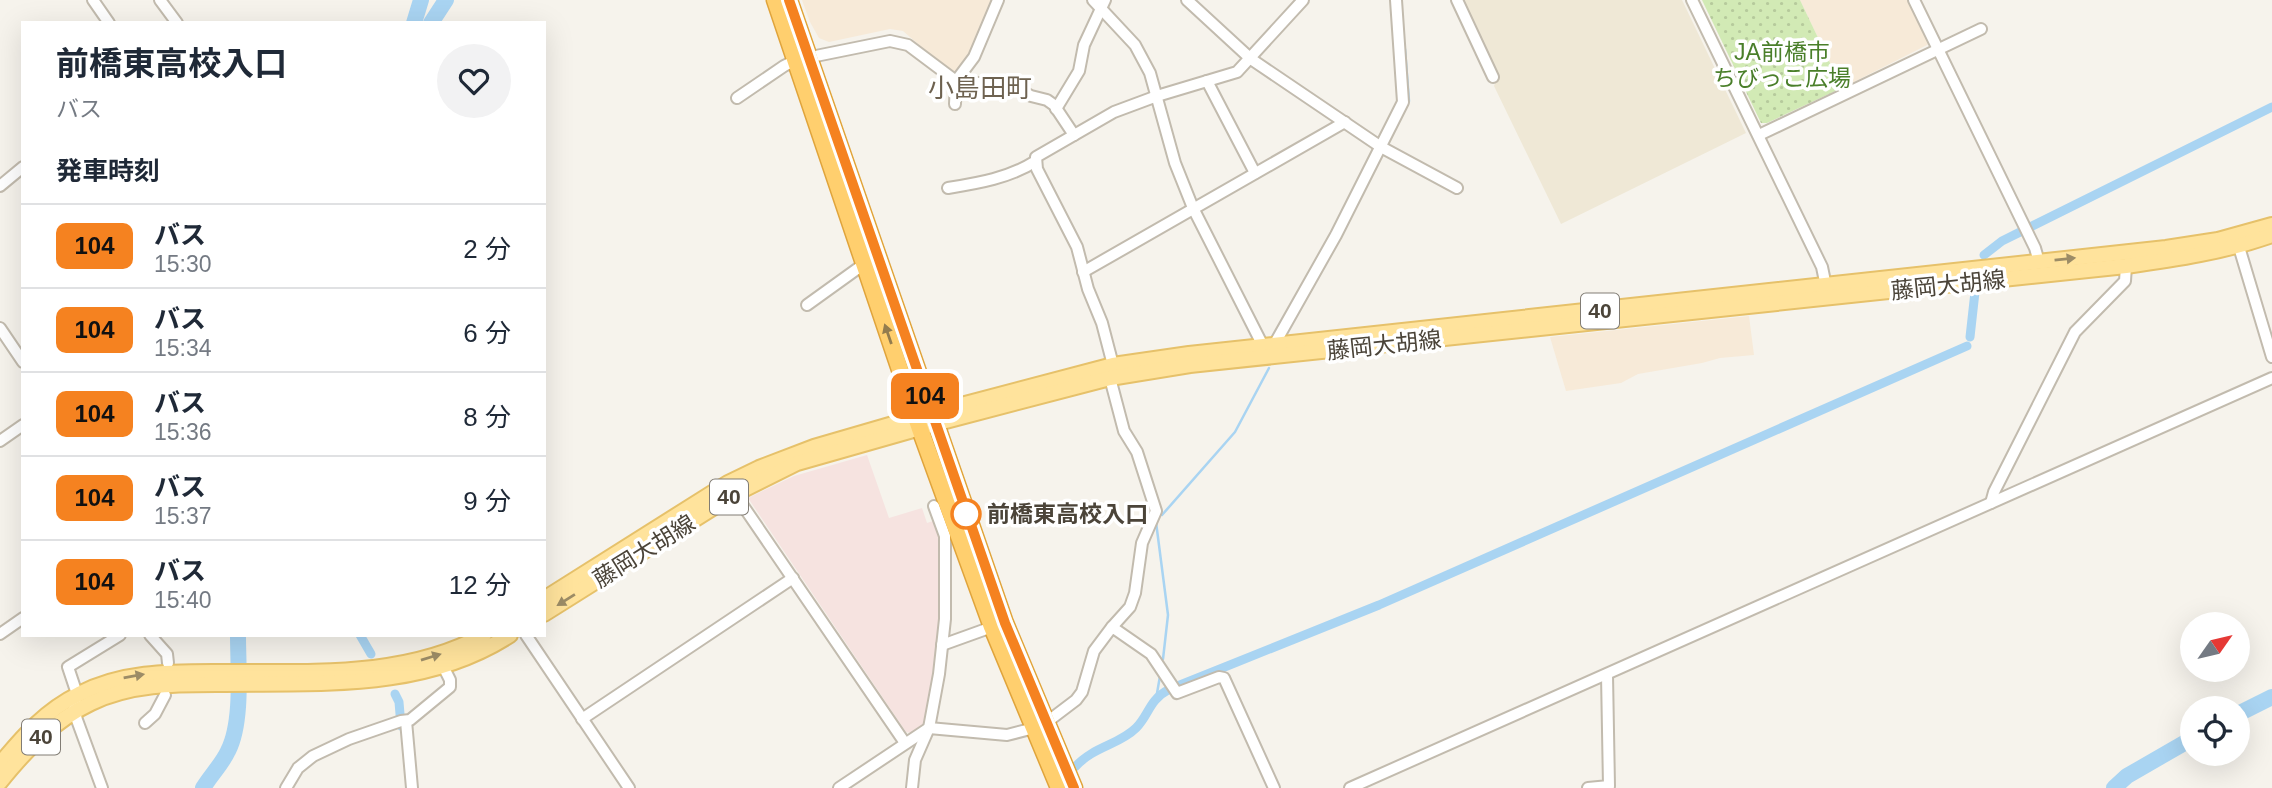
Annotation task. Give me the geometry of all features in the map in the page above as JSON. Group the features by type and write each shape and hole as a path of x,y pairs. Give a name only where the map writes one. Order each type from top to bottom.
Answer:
{"highway":[{"path":"775,0 802,58 926,421 992,626 1074,788"},
{"path":"789,0 802,58 864,264 1005,623 1059,788"}],"main road":[{"name":"藤岡大胡線","path":"1111,372 1827,292 2199,243 2272,225"},
{"name":"藤岡大胡線","path":"546,598 748,473 814,447 926,421 1111,372 1269,346 2126,266 2239,247 2272,235"},
{"name":"藤岡大胡線","path":"546,613 735,494 797,463 926,421"},
{"name":"40","path":"301,677 402,664 439,654 479,637"},
{"name":"40","path":"0,764 37,722 77,694 102,683 129,676 379,679 422,673 466,658 506,637"},
{"name":"40","path":"0,782 36,741 65,717 121,692 193,678"}],"street":[{"path":"93,0 108,21"},
{"path":"160,0 176,21"},
{"path":"955,104 956,81 974,57 998,0"},
{"path":"1187,0 1251,59 1381,147 1457,188"},
{"path":"839,788 929,728 1007,735 1040,725 1076,700 1082,692 1094,651 1130,607 1135,593 1142,543 1156,511 1137,452 1124,431 1102,323 1083,272 1077,247 1037,169 1036,157 1114,112 1237,72 1303,0"},
{"path":"1269,346 1336,234 1404,102 1396,0"},
{"path":"1457,0 1493,77"},
{"path":"1692,0 1822,267 1827,292"},
{"path":"1914,0 2035,248 2039,262"},
{"path":"1056,108 1079,71 1084,44 1100,3 1135,45 1150,73 1163,126 1193,208 1269,346"},
{"path":"1759,135 1981,29"},
{"path":"737,99 783,66 802,58 890,41 908,46 956,81 1013,86 1031,96 1047,100 1056,108 1074,135"},
{"path":"1207,81 1255,173"},
{"path":"1083,272 1345,122"},
{"path":"948,188 988,181 1024,169 1036,161"},
{"path":"0,186 21,169"},
{"path":"2239,247 2272,357"},
{"path":"807,305 864,264"},
{"path":"1991,503 1994,492 2075,332 2125,281 2126,266"},
{"path":"0,328 21,359"},
{"path":"1350,788 2272,378"},
{"path":"0,441 21,426"},
{"path":"735,494 905,743"},
{"path":"912,788 915,760 929,728 946,619 945,536 934,506"},
{"path":"582,719 793,578"},
{"path":"0,634 21,619"},
{"path":"942,645 992,626"},
{"path":"1112,627 1151,653 1177,693 1219,677 1224,678 1274,788"},
{"path":"102,788 75,712 77,694 68,667 117,637"},
{"path":"152,637 167,654 168,663"},
{"path":"527,637 629,788"},
{"path":"286,788 298,768 313,756 349,739 416,717 450,687 450,680 443,666"},
{"path":"1588,788 1609,786 1607,675"},
{"path":"145,723 155,714 165,695"},
{"path":"406,721 412,788"}],"shaded area":[{"path":"802,0 996,0 974,51 959,74 953,74 903,31 890,29 829,42 819,38"},
{"path":"1460,0 1682,0 1746,133 1561,224 1494,86 1498,75"},
{"path":"1800,0 1908,0 1929,44 1842,88"},
{"path":"1749,316 1754,355 1720,358 1638,374 1621,383 1566,391 1550,337"},
{"path":"867,455 889,518 922,508 927,523 936,520 943,541 943,619 926,725 911,733 906,732 748,498 794,476"}],"green space":[{"name":"JA前橋市 ちびっこ広場","path":"1702,0 1800,0 1842,88 1767,123 1761,123"}],"waterway":[{"path":"415,21 421,0"},
{"path":"432,21 446,0"},
{"path":"1405,49 1409,101 1407,104"},
{"path":"1984,255 2002,241 2272,107"},
{"path":"1970,337 1975,292"},
{"path":"1180,685 1379,605 1967,346"},
{"path":"1162,515 1235,432 1269,368"},
{"path":"1156,522 1168,615 1163,659"},
{"path":"203,788 226,756 233,739 239,694 238,637"},
{"path":"361,637 371,654"},
{"path":"1156,699 1160,676"},
{"path":"1075,767 1090,754 1129,734 1157,698 1168,690"},
{"path":"395,694 399,702 401,726"},
{"path":"2250,708 2272,697"},
{"path":"2114,788 2127,776 2180,745"}],"bus line":[{"name":"104","path":"789,0 1005,623 1074,788"}],"place":[{"name":"前橋東高校入口","path":"966,514"}],"district":[{"name":"小島田町","path":"980,88"}]}
